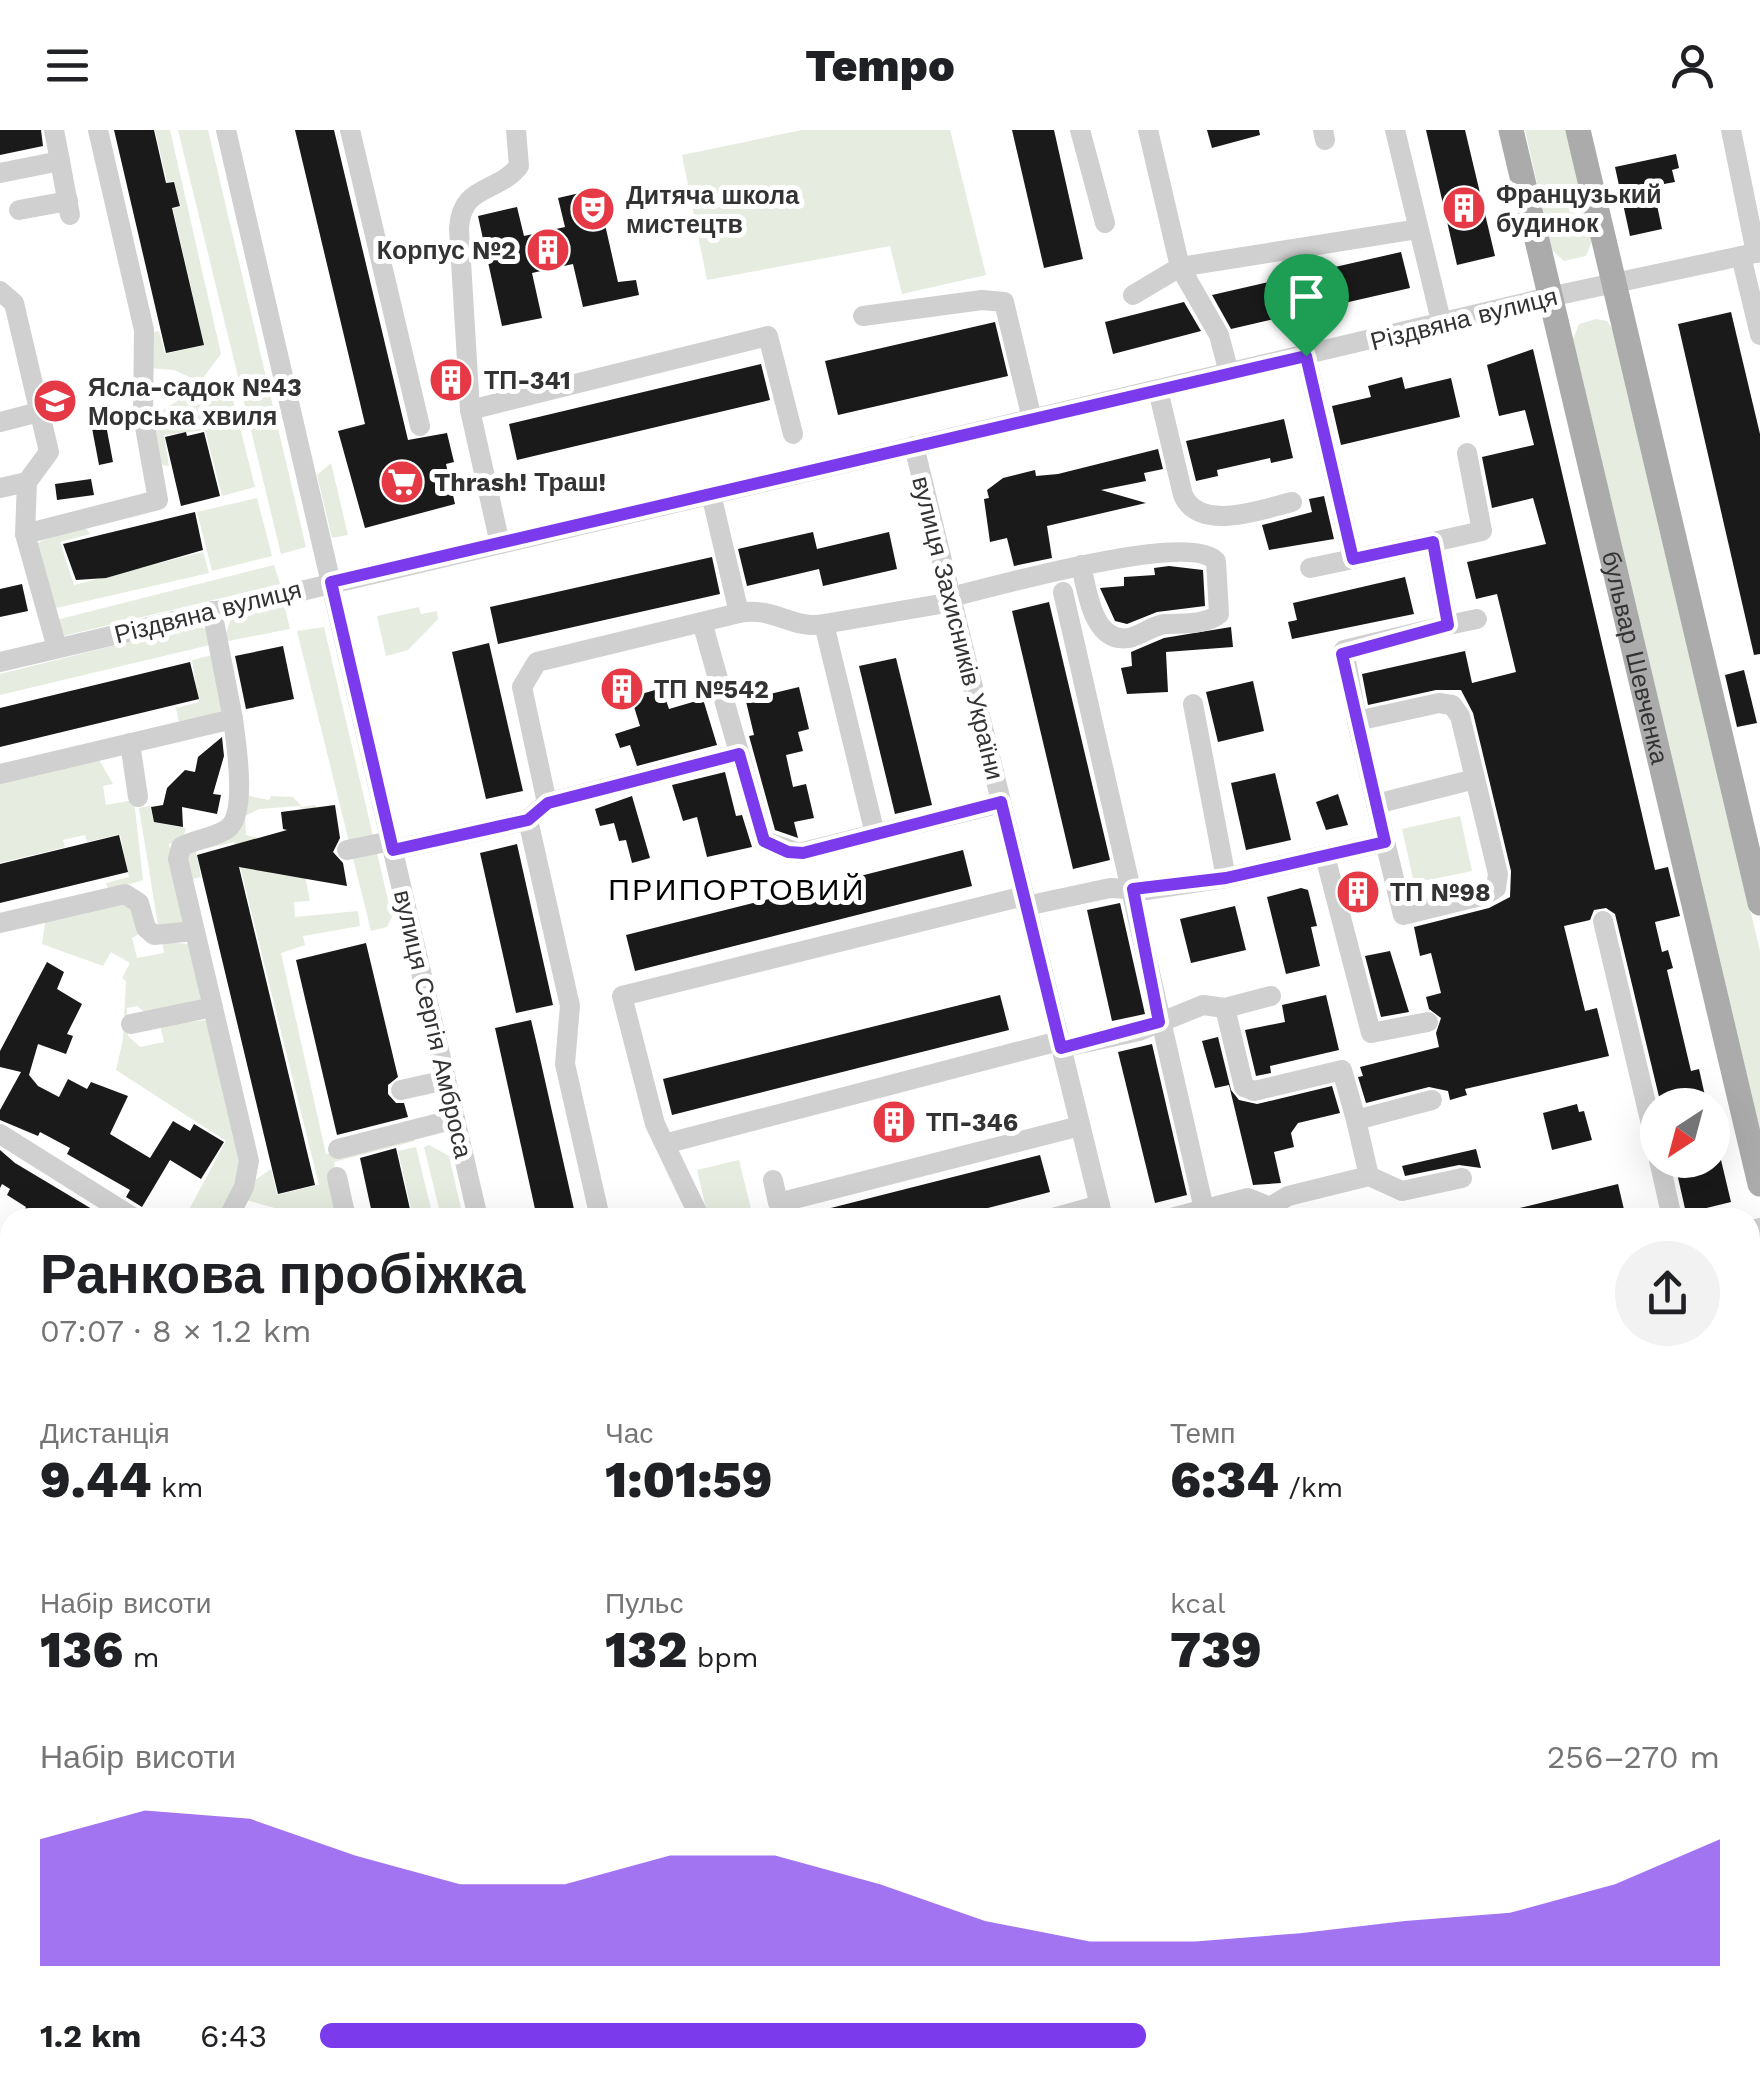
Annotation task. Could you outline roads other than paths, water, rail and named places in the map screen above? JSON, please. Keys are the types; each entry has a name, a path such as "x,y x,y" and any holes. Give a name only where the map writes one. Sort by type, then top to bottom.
{"main road":[{"name":"бульвар Шевченка","path":"1511,130 1760,1184"},
{"path":"1578,130 1760,903"}],"street":[{"path":"19,210 69,208 54,130"},
{"path":"24,534 158,500 143,416 144,330 98,130"},
{"name":"вулиця Сергія Амброса","path":"226,130 476,1208"},
{"path":"350,130 420,426"},
{"path":"500,544 470,410 459,220 472,194 510,176 519,166 516,130"},
{"path":"1080,130 1104,223"},
{"path":"1148,130 1180,267 1219,335 1229,373"},
{"path":"1395,130 1442,325"},
{"path":"1731,130 1752,254 1760,334"},
{"path":"0,173 60,161"},
{"path":"1133,295 1180,267 1418,230"},
{"name":"Різдвяна вулиця","path":"0,662 1549,297 1752,254"},
{"path":"0,291 14,303 49,452 26,482 24,534 57,648"},
{"path":"862,316 982,300 1004,302 1032,418"},
{"path":"470,410 768,336 793,434"},
{"path":"1306,356 1353,559"},
{"path":"1158,390 1183,496 1193,510 1210,515 1234,514 1292,502"},
{"path":"0,422 40,412"},
{"name":"вулиця Захисників України","path":"914,446 1100,1208"},
{"path":"1310,568 1482,532 1466,454"},
{"path":"0,488 26,482"},
{"path":"711,494 739,613"},
{"path":"1433,542 1448,625"},
{"path":"548,803 522,687 536,663 739,613 762,609 804,625 824,624 951,600 1082,565 1122,557 1207,553 1217,565 1219,614 1211,620 1154,625 1133,637 1120,638 1096,619 1082,565"},
{"path":"1063,592 1204,1208"},
{"path":"212,611 234,719 239,783 236,818 224,832 181,846 178,854 250,1167 232,1208"},
{"path":"1357,721 1439,703 1452,705 1460,716 1498,874 1491,892 1402,915 1357,721 1344,650 1477,619"},
{"path":"702,622 765,843 796,853 1001,802"},
{"path":"824,624 876,834"},
{"path":"1193,704 1226,878"},
{"path":"0,774 234,719"},
{"path":"130,744 138,797"},
{"path":"347,850 392,846 528,820 548,803 739,754"},
{"path":"1376,804 1475,779"},
{"path":"528,820 570,1006 565,1064 598,1208"},
{"path":"697,1208 680,1184 668,1143 655,1124 622,996 1025,901 1110,888 1226,878 1385,842"},
{"path":"1325,856 1371,1033 1428,1022"},
{"path":"0,923 125,894 139,903 146,928 154,935 194,931"},
{"path":"1603,921 1642,1088"},
{"path":"668,1143 1159,1022 1203,1006 1225,1008 1271,996"},
{"path":"131,1024 213,1008"},
{"path":"1225,1008 1244,1088 1254,1090 1342,1070 1370,1176"},
{"path":"401,1090 446,1080"},
{"path":"1356,1120 1432,1100"},
{"path":"338,1149 455,1119"},
{"path":"773,1180 778,1204 1080,1126"},
{"path":"0,1134 118,1208"},
{"path":"1272,1208 1288,1196 1370,1176 1402,1191 1462,1178"},
{"path":"336,1177 344,1208"},
{"path":"1663,1178 1670,1208"},
{"path":"1208,1208 1253,1197 1263,1208"}],"place":[{"name":"Французький будинок","path":"1464,208"},
{"name":"Дитяча школа мистецтв","path":"593,209"},
{"name":"Корпус №2","path":"548,250"},
{"name":"ТП-341","path":"451,380"},
{"name":"Ясла-садок №43 Морська хвиля","path":"55,401"},
{"name":"Thrash! Траш!","path":"402,482"},
{"name":"ТП №542","path":"622,689"},
{"name":"ТП №98","path":"1358,892"},
{"name":"ТП-346","path":"894,1122"}],"district":[{"name":"ПРИПОРТОВИЙ","path":"737,889"}]}
